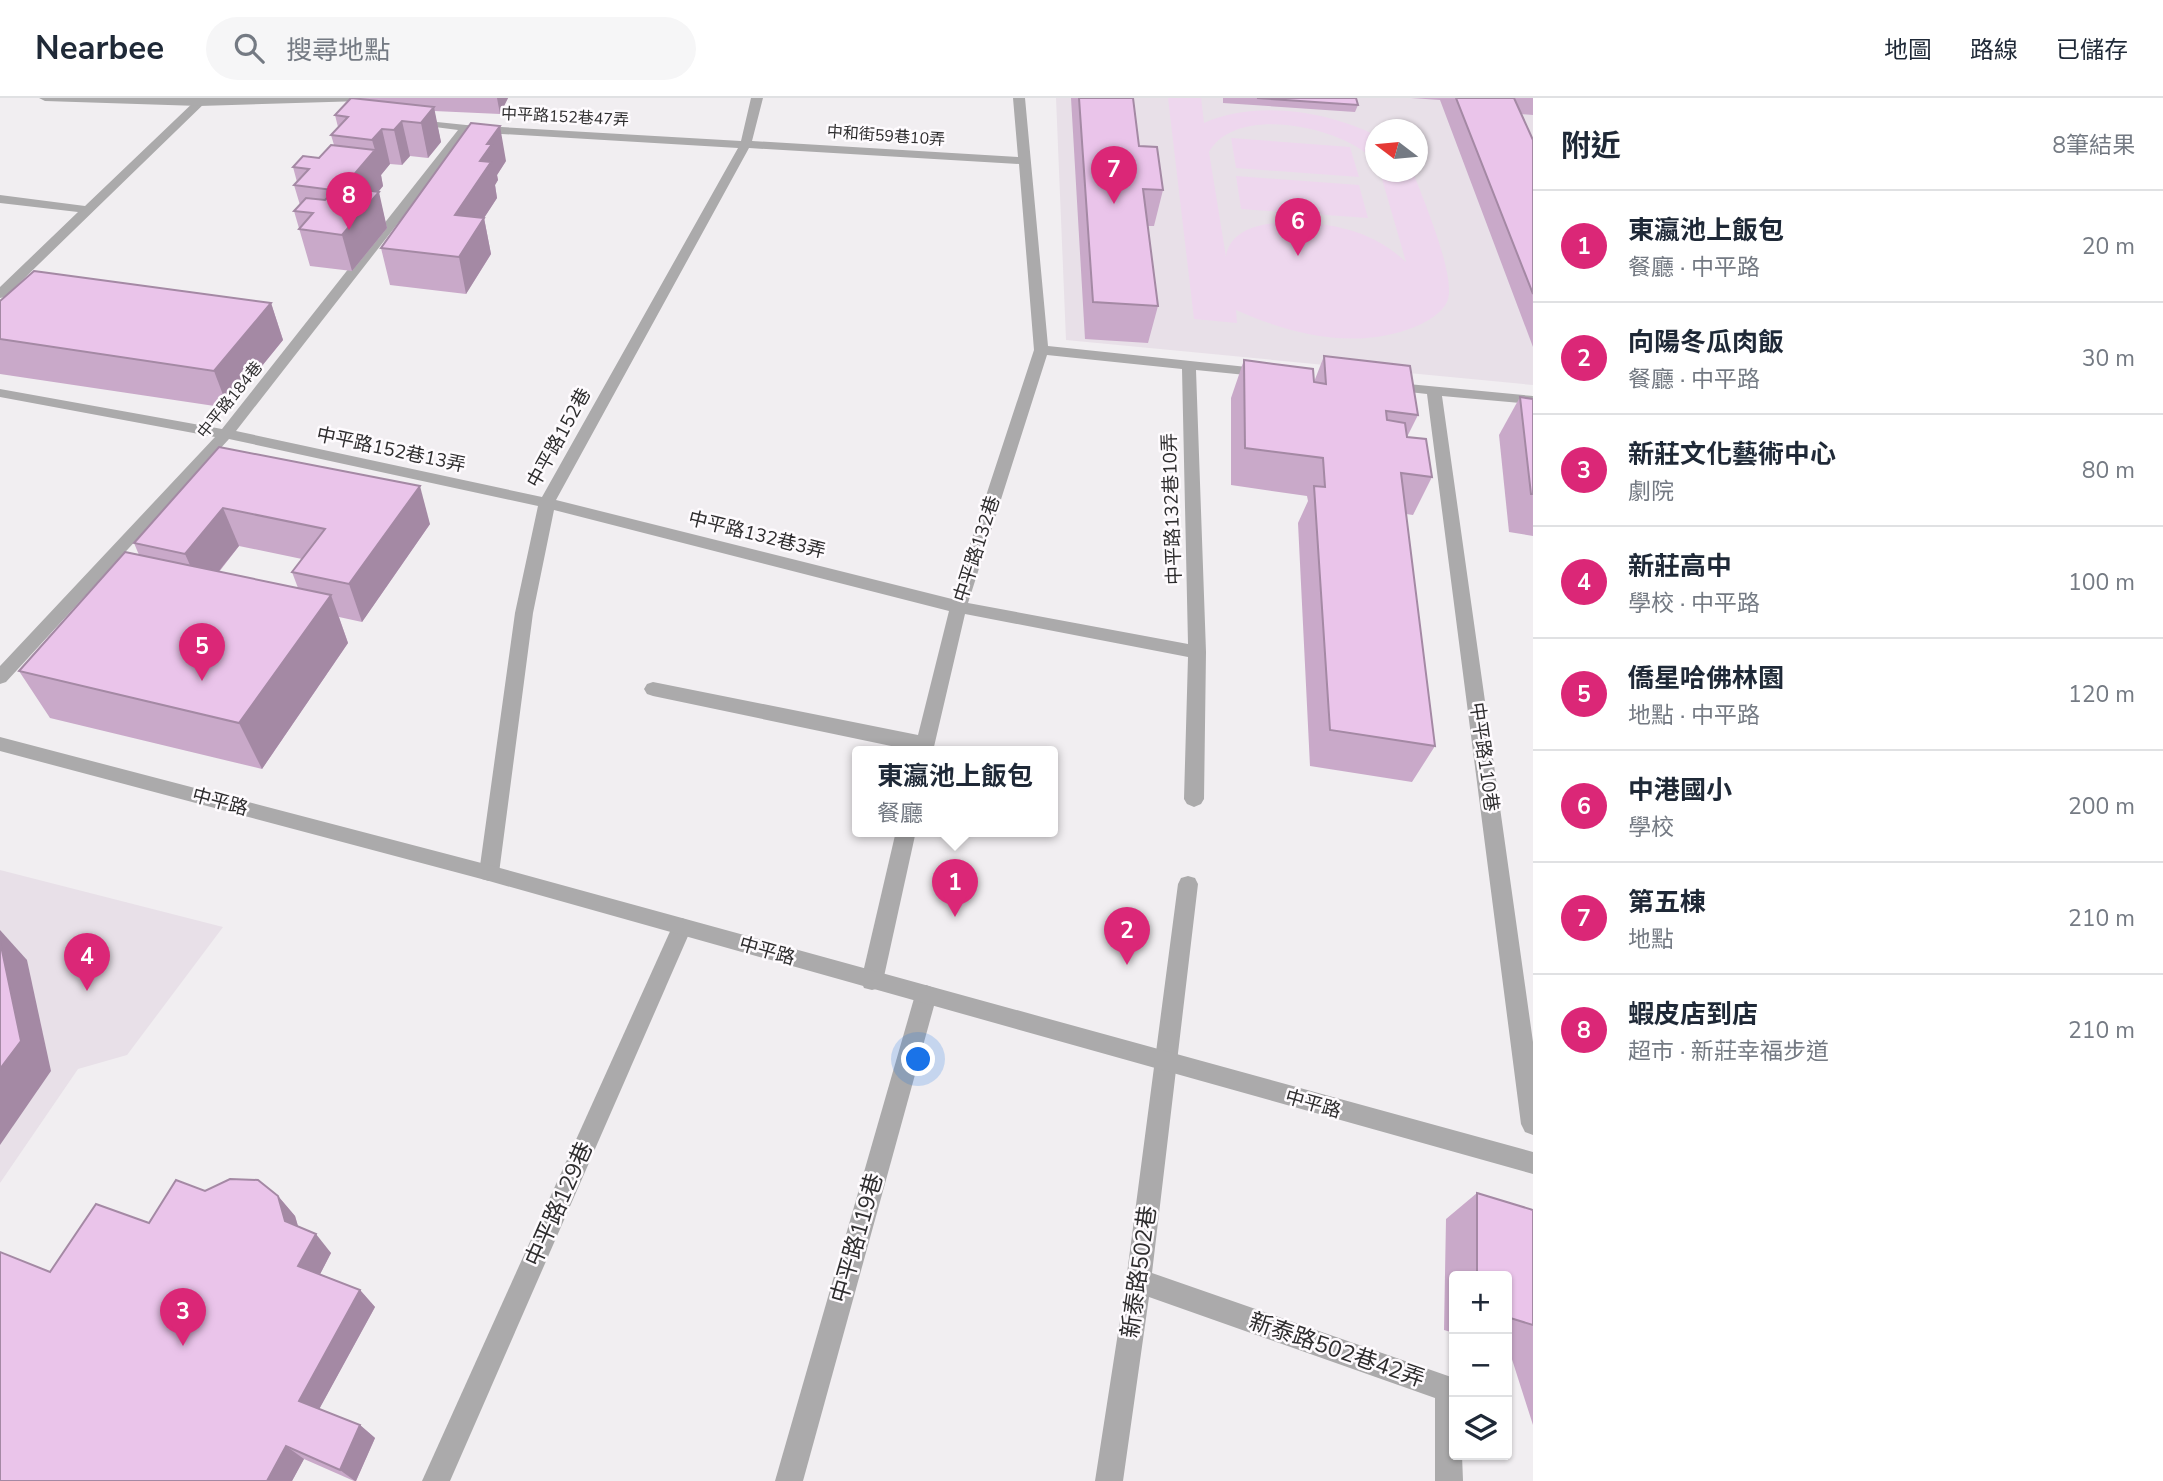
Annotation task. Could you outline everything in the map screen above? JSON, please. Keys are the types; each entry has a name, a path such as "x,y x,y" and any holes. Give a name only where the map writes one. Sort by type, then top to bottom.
{"street":[{"path":"45,98 362,98"},
{"name":"中平路152巷","path":"489,873 524,613 547,503 746,143 757,98"},
{"path":"1019,98 1041,350"},
{"path":"0,294 201,100"},
{"name":"中平路152巷47弄","path":"397,119 466,128 746,143"},
{"name":"中平路184巷","path":"0,677 226,434 466,128"},
{"name":"中和街59巷10弄","path":"746,143 1025,160"},
{"path":"0,199 88,210"},
{"name":"中平路132巷","path":"925,746 958,607 1041,350"},
{"name":"中平路132巷10弄","path":"1189,365 1197,652 1194,799"},
{"name":"中平路110巷","path":"1434,390 1533,1124"},
{"name":"中平路152巷13弄","path":"0,393 226,434 547,503"},
{"name":"中平路132巷3弄","path":"547,503 958,607"},
{"path":"958,607 1197,652"},
{"path":"653,689 920,746"},
{"name":"中平路","path":"0,744 489,873 1533,1163"},
{"path":"872,981 905,837"},
{"name":"新泰路502巷","path":"1109,1481 1168,1063 1188,884"},
{"name":"中平路129巷","path":"436,1481 682,927"},
{"name":"中平路119巷","path":"789,1481 926,995"},
{"name":"新泰路502巷42弄","path":"1139,1281 1448,1389 1449,1481"}],"lane":[{"path":"1041,350 1284,375"},
{"path":"1366,383 1533,400"}],"shaded area":[{"path":"1056,98 1533,98 1533,385 1066,340"},
{"path":"1168,98 1201,98 1204,123 1246,112 1291,111 1335,120 1365,131 1365,153 1340,138 1291,125 1265,124 1242,128 1223,137 1209,152 1226,257 1232,241 1246,231 1264,224 1286,222 1331,226 1372,238 1406,262 1383,182 1417,182 1443,255 1449,287 1448,299 1443,308 1431,319 1395,334 1349,339 1302,333 1236,310 1237,323 1194,319"},
{"path":"1231,138 1350,147 1359,177 1236,168"},
{"path":"1236,176 1359,185 1368,218 1241,209"},
{"path":"0,870 223,927 127,1055 78,1069 0,1183"}],"building":[{"path":"351,98 434,107 421,123 402,121 394,130 382,129 372,140 331,135 348,117 335,115"},
{"path":"1079,98 1133,98 1139,146 1157,147 1163,190 1143,189 1158,306 1093,302"},
{"path":"1257,98 1356,98 1358,105"},
{"path":"1456,98 1514,98 1533,140 1533,294"},
{"path":"471,123 500,126 487,144 492,144 480,161 491,162 455,215 484,218 459,257 381,248"},
{"path":"331,145 375,150 340,191 294,185 309,169 293,167 303,156 319,158"},
{"path":"351,188 379,192 342,235 299,229 313,213 294,211 306,198 325,200"},
{"path":"34,271 271,303 214,371 0,339 0,301"},
{"path":"1324,356 1410,366 1418,415 1386,411 1387,420 1405,423 1407,437 1426,439 1432,477 1401,473 1435,746 1330,730 1314,486 1325,487 1323,458 1245,448 1244,360 1313,369 1314,382 1326,384"},
{"path":"1520,397 1533,399 1533,494 1531,494"},
{"path":"219,447 420,486 349,584 292,572 325,529 223,508 185,554 134,543"},
{"path":"125,552 331,595 239,723 19,671"},
{"path":"0,941 21,1041 0,1069"},
{"path":"230,1179 258,1180 278,1196 285,1221 316,1234 298,1266 360,1290 299,1401 360,1425 340,1470 286,1446 267,1481 0,1481 0,1252 50,1272 96,1204 149,1223 176,1180 205,1191"},
{"path":"1477,1193 1533,1210 1533,1325 1512,1319 1512,1271 1477,1271"}],"place":[{"name":"第五棟","path":"1114,204"},
{"name":"蝦皮店到店","path":"349,230"},
{"name":"中港國小","path":"1298,256"},
{"name":"僑星哈佛林園","path":"202,681"},
{"name":"東瀛池上飯包","path":"955,917"},
{"name":"向陽冬瓜肉飯","path":"1127,965"},
{"name":"新莊高中","path":"87,991"},
{"name":"新莊文化藝術中心","path":"183,1346"}]}
